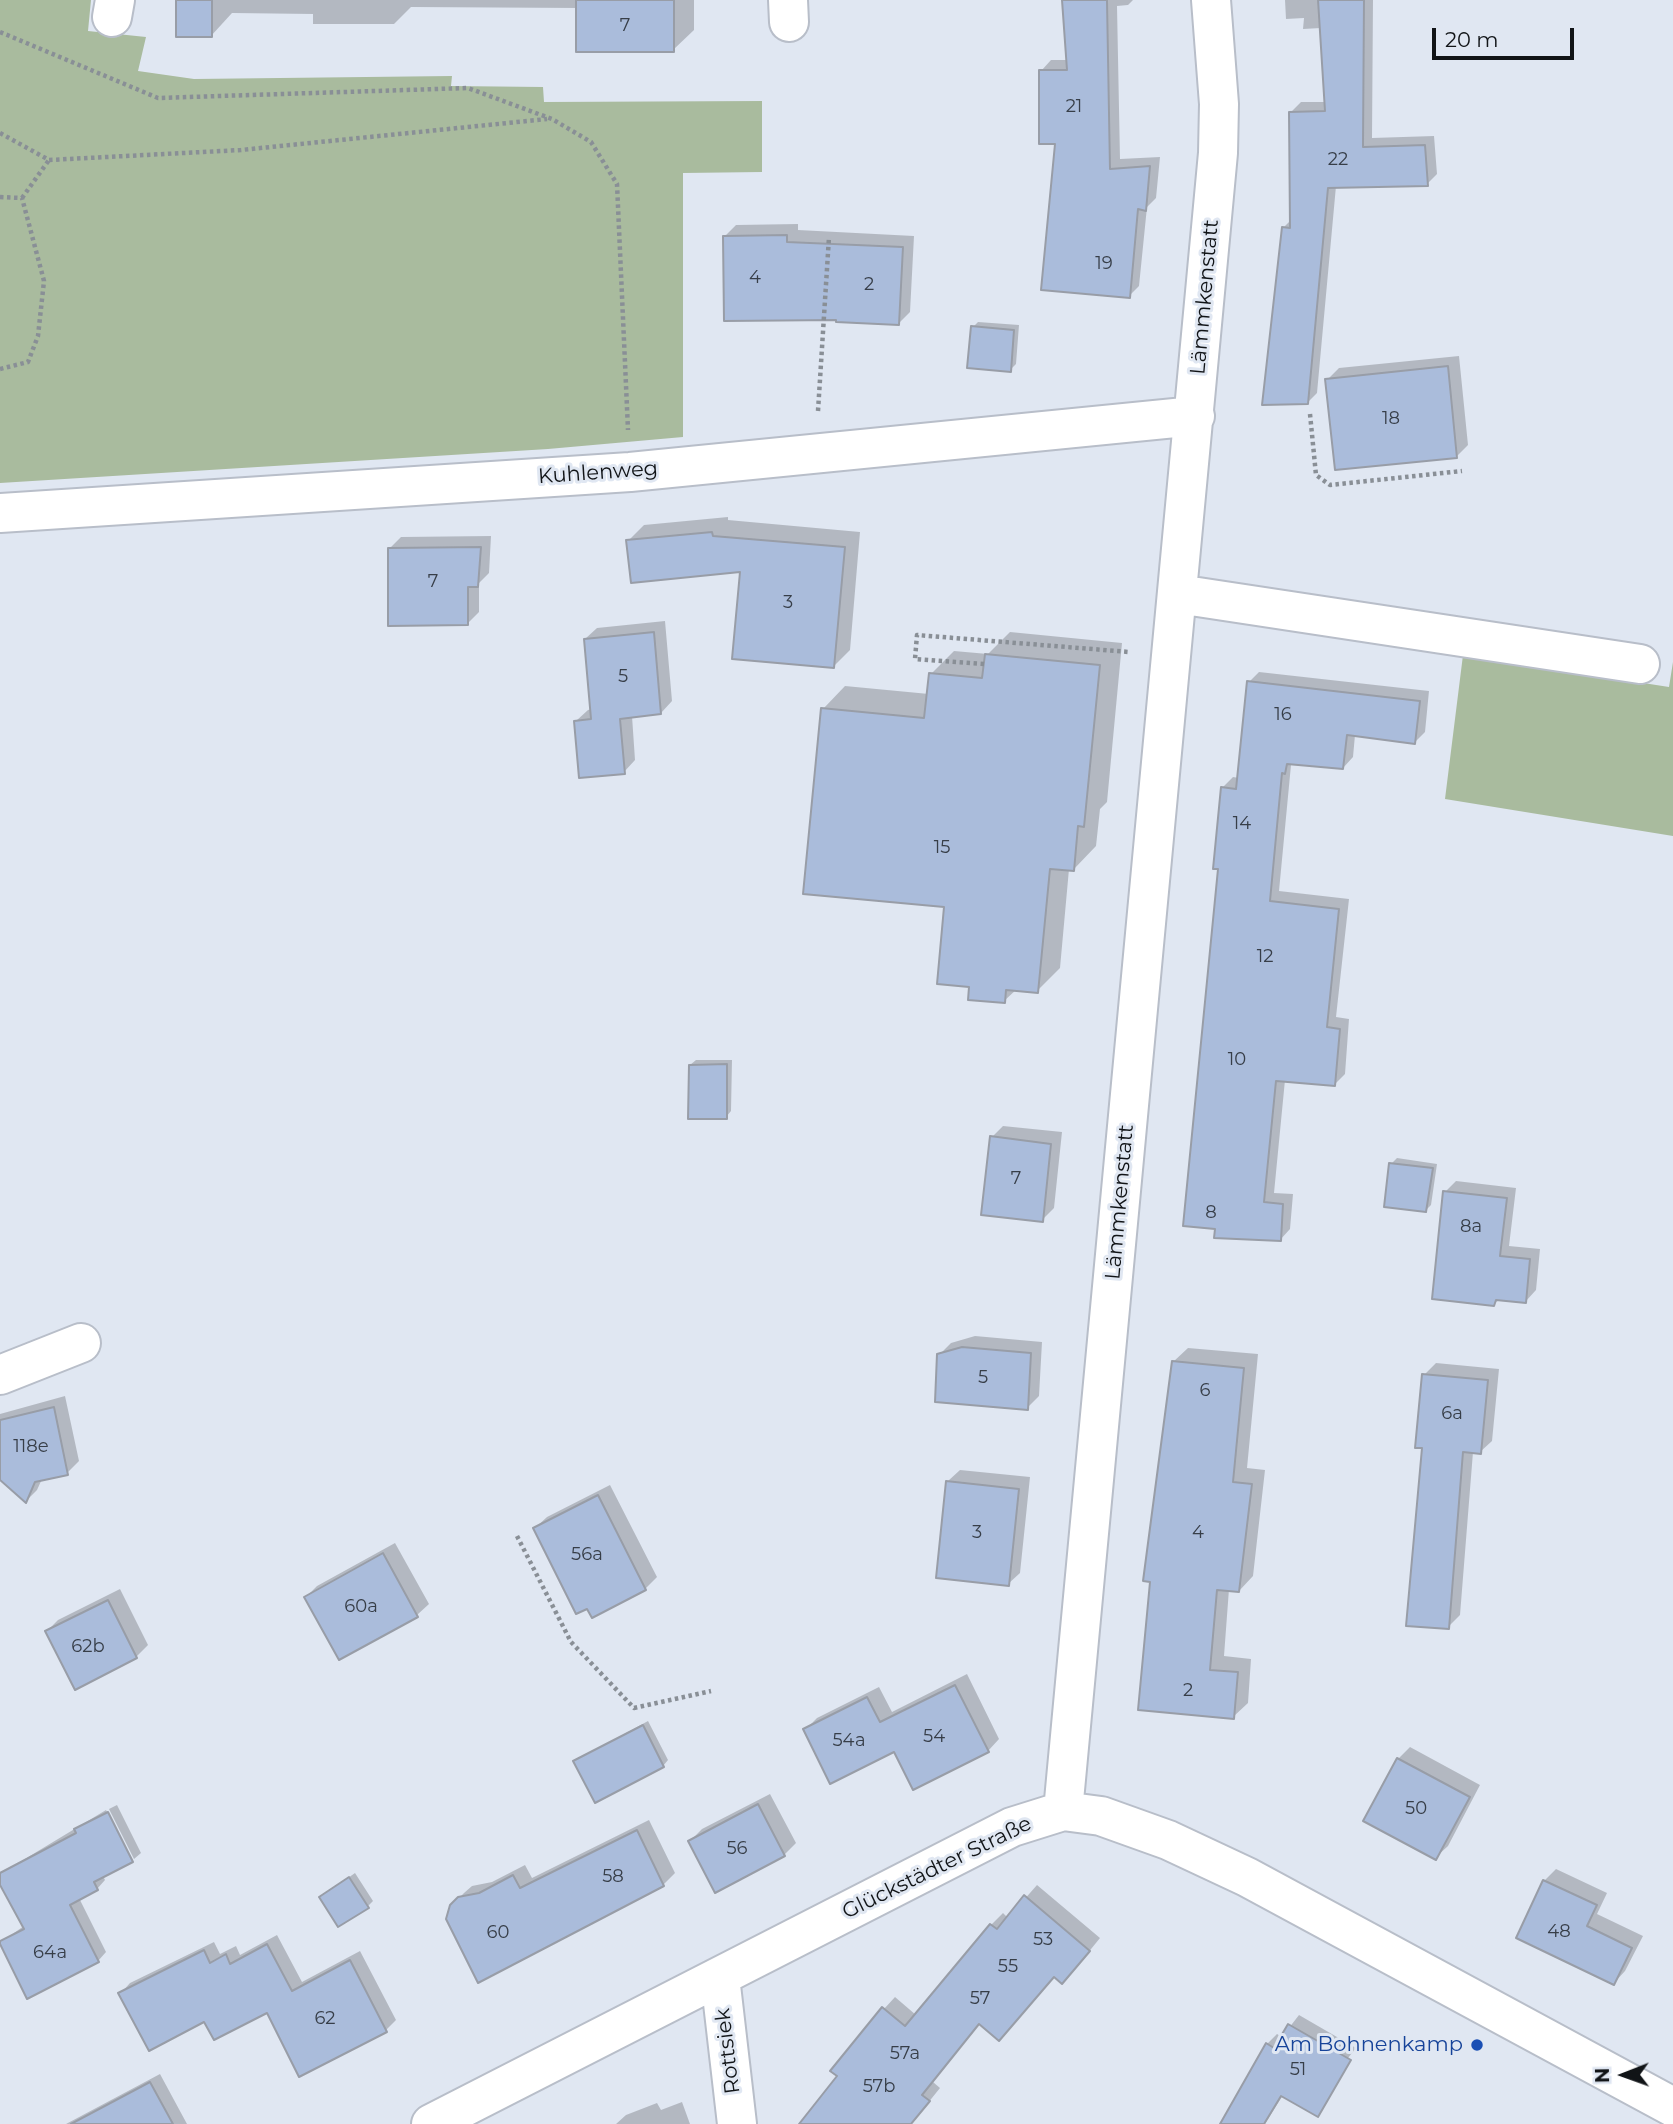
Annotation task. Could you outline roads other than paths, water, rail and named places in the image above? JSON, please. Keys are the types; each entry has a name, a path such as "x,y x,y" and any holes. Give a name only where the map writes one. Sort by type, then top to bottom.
{"street":[{"name":"Lämmkenstatt","path":"1063,1811 1218,153 1219,104 1211,0"},
{"name":"Kuhlenweg","path":"0,513 629,472 1195,416"},
{"path":"1178,594 1640,664"},
{"path":"0,1375 81,1343"},
{"name":"Glückstädter Straße","path":"431,2124 1012,1827 1063,1811 1101,1816 1133,1826 1247,1877 1673,2107"},
{"name":"Rottsiek","path":"720,1977 737,2124"}],"place":[{"name":"Am Bohnenkamp","path":"1477,2045"}]}
